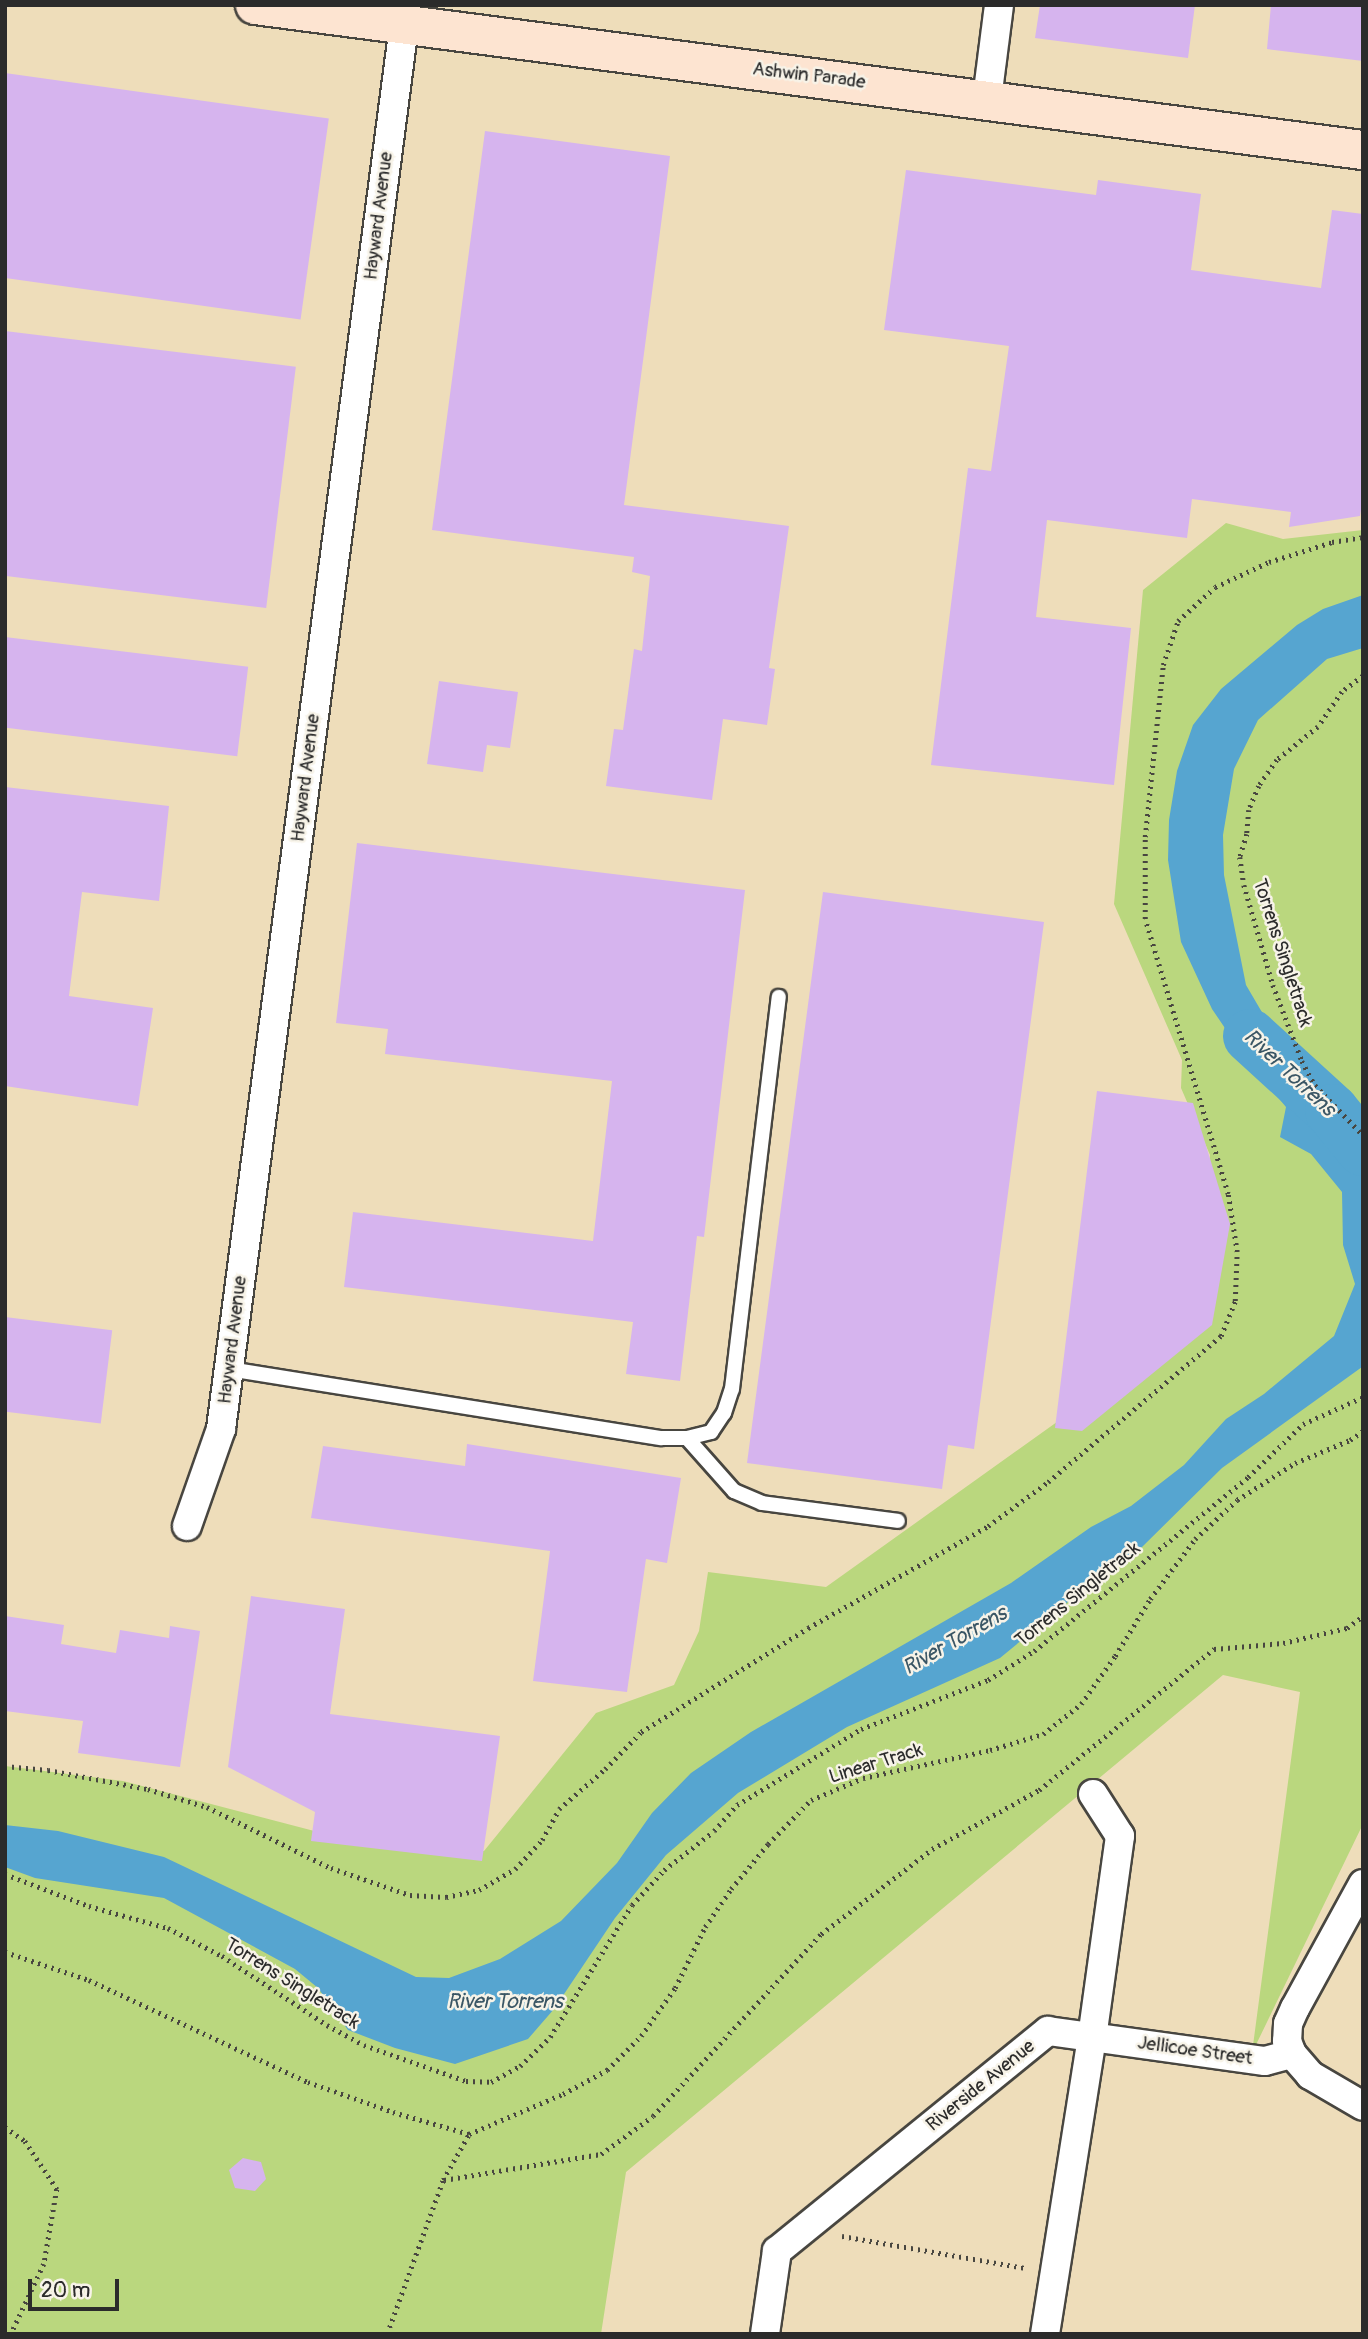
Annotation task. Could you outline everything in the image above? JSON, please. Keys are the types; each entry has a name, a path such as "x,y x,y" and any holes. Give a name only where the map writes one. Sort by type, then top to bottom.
{"street":[{"path":"987,99 999,5"},
{"name":"Ashwin Parade","path":"279,7 1363,150"},
{"name":"Hayward Avenue","path":"187,1526 221,1429 404,25"},
{"path":"1045,2334 1092,2038 1120,1836 1093,1794"},
{"path":"1363,1884 1288,2024 1287,2040 1292,2054 1310,2075 1363,2106"},
{"name":"Riverside Avenue","path":"765,2334 776,2251 1048,2031 1092,2038"},
{"name":"Jellicoe Street","path":"1092,2038 1265,2060 1292,2054"}],"lane":[{"path":"229,1369 662,1438 687,1438 710,1432 724,1413 732,1389 779,997"},
{"path":"687,1438 734,1491 762,1503 898,1521"}],"path":[{"path":"5,1766 48,1770 148,1789 207,1807 331,1868 410,1895 446,1897 479,1890 515,1869 542,1840 559,1809 605,1769 641,1732 808,1628 988,1527 1048,1482 1221,1336 1235,1301 1237,1252 1228,1194 1145,919 1145,837 1163,665 1178,621 1215,587 1269,562 1332,542 1363,537"},
{"name":"Torrens Singletrack","path":"1363,676 1342,692 1318,727 1277,761 1259,786 1249,810 1247,834 1240,858 1244,885 1273,985 1302,1061 1315,1085 1363,1135"},
{"name":"Torrens Singletrack","path":"5,1874 89,1906 168,1928 222,1956 327,2025 364,2045 466,2081 491,2082 520,2066 550,2037 632,1905 664,1870 714,1831 737,1805 861,1729 988,1680 1034,1651 1248,1476 1303,1424 1363,1396"},
{"name":"Linear Track","path":"468,2134 564,2094 607,2070 641,2036 675,1988 705,1927 731,1889 768,1844 810,1800 863,1778 990,1750 1043,1734 1081,1704 1150,1599 1195,1539 1237,1500 1295,1463 1350,1440 1363,1431"},
{"path":"443,2180 601,2154 653,2116 821,1934 932,1849 1039,1790 1214,1649 1283,1643 1348,1628 1363,1616"},
{"path":"5,1952 89,1980 308,2082 393,2112 468,2134 443,2180 387,2334"},
{"path":"5,2127 25,2141 57,2189 44,2264 11,2334"},
{"path":"803,2230 1055,2273"}],"green space":[{"path":"1226,523 1283,539 1363,530 1363,1824 1252,2053 1300,1692 1223,1675 626,2172 601,2334 5,2334 5,1766 123,1781 341,1838 484,1851 596,1713 674,1685 699,1631 708,1572 826,1587 1194,1324 1210,1155 1181,1088 1182,1060 1114,904 1143,590"}],"water":[{"name":"River Torrens","path":"1363,595 1363,648 1327,659 1258,720 1234,769 1223,835 1224,875 1246,985 1317,1106 1363,1162 1362,1367 1222,1468 1141,1548 1069,1601 1000,1658 847,1727 738,1793 666,1855 615,1918 554,2009 528,2039 455,2064 395,2048 348,2030 318,1988 295,1969 164,1898 35,1878 5,1867 5,1825 58,1831 164,1857 416,1977 449,1978 500,1959 561,1921 617,1863 652,1813 691,1773 751,1732 1011,1583 1091,1527 1131,1506 1184,1465 1226,1419 1264,1394 1334,1336 1355,1284 1343,1245 1342,1192 1311,1154 1280,1137 1286,1107 1248,1062 1212,1009 1181,942 1168,860 1169,820 1177,771 1193,725 1221,689 1297,625 1323,609"}],"building":[{"path":"1040,5 1195,5 1188,58 1035,38"},
{"path":"1271,5 1363,5 1363,61 1267,49"},
{"path":"5,73 329,119 301,320 5,278"},
{"path":"485,131 670,156 624,505 789,526 769,668 775,669 767,725 723,719 712,800 606,786 614,729 623,730 634,649 642,651 650,576 632,572 634,557 432,530"},
{"path":"906,170 1096,195 1098,180 1201,194 1191,270 1321,288 1332,210 1363,214 1363,496 1360,516 1289,527 1291,512 1192,499 1187,538 1047,520 1036,617 1131,628 1114,785 931,765 968,468 991,471 1009,346 884,330"},
{"path":"5,331 296,367 266,608 5,576"},
{"path":"5,637 248,667 237,756 5,728"},
{"path":"439,681 518,692 510,748 487,745 483,772 427,764"},
{"path":"5,787 169,806 159,901 82,892 69,996 153,1008 138,1106 5,1086"},
{"path":"357,843 745,890 704,1237 697,1236 680,1381 626,1374 633,1322 344,1287 353,1212 593,1241 612,1081 385,1054 388,1029 336,1023"},
{"path":"823,892 1044,922 974,1449 948,1445 942,1489 747,1463"},
{"path":"1097,1091 1193,1103 1230,1224 1212,1325 1082,1431 1055,1428"},
{"path":"5,1317 112,1330 101,1423 5,1412"},
{"path":"467,1444 681,1478 667,1563 646,1559 627,1692 533,1681 550,1551 311,1518 323,1446 465,1466"},
{"path":"251,1596 345,1609 330,1714 500,1736 482,1861 311,1841 315,1812 228,1767"},
{"path":"5,1616 64,1625 61,1644 116,1653 120,1630 169,1638 170,1626 200,1631 180,1767 78,1753 83,1721 5,1711"},
{"path":"243,2158 261,2162 266,2179 255,2191 235,2188 229,2170"}],"waterway":[{"name":"River Torrens","path":"1250,1036 1332,1111 1363,1149"}]}
